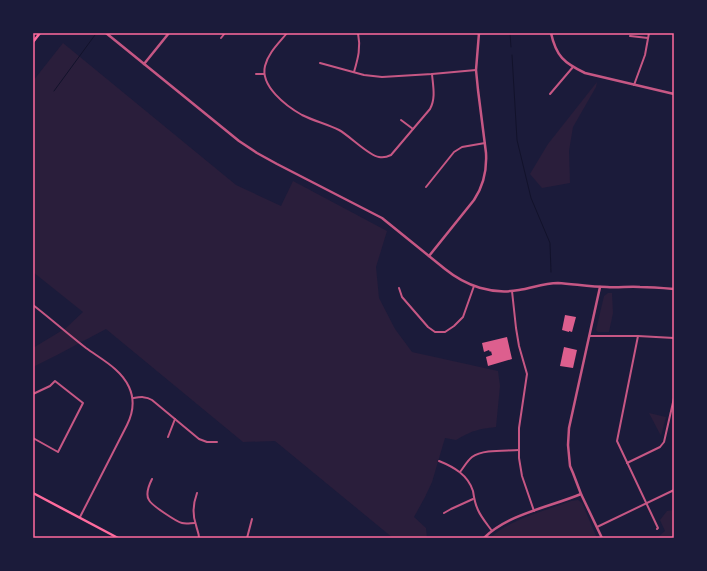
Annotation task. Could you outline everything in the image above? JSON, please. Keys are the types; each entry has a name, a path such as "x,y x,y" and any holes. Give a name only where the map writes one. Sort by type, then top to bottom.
{"main road":[{"path":"33,42 40,33"},
{"path":"33,493 118,538"}],"street":[{"path":"106,33 225,131 248,148 382,218 452,275 465,283 494,291 512,291 559,283 600,287 639,286 674,289"},
{"path":"144,64 169,33"},
{"path":"221,38 225,33"},
{"path":"287,33 269,56 265,66 264,74 271,90 293,109 348,135 378,157 384,158 391,155 430,109 433,104 434,97 432,74"},
{"path":"354,72 360,50 358,33"},
{"path":"429,256 474,200 483,184 486,168 486,153 476,70 478,33"},
{"path":"551,33 554,47 564,61 585,73 674,94"},
{"path":"634,85 645,55 649,33"},
{"path":"630,36 648,38"},
{"path":"320,63 364,75 382,77 476,70"},
{"path":"550,94 573,67"},
{"path":"256,74 264,74"},
{"path":"401,120 413,130"},
{"path":"426,187 454,152 462,147 485,143"},
{"path":"399,288 402,297 428,327 435,332 445,332 463,317 474,286"},
{"path":"600,287 569,428 568,445 570,466 581,494 602,538"},
{"path":"512,291 519,346 527,374 519,428 519,450 522,476 534,511"},
{"path":"33,305 81,344 119,372 129,385 133,398 132,416 80,517"},
{"path":"590,336 674,338"},
{"path":"638,336 617,441 647,503 658,528 657,529"},
{"path":"33,394 50,386 54,382 82,403 58,452 33,438"},
{"path":"133,398 148,398 199,439 207,442 217,442"},
{"path":"627,463 660,447 664,442 674,398"},
{"path":"168,437 175,419"},
{"path":"460,472 472,457 478,454 484,452 519,450"},
{"path":"439,461 460,472 473,491 474,499 480,515 492,531"},
{"path":"152,479 147,495 149,501 155,507 182,523 195,523"},
{"path":"597,527 674,490"},
{"path":"197,493 193,511 199,538"},
{"path":"484,538 501,525 581,494"},
{"path":"444,513 474,499"},
{"path":"247,538 252,519"}],"shaded area":[{"path":"63,43 236,185 281,206 293,181 387,231 376,267 379,298 395,329 412,352 498,371 500,386 496,427 475,431 456,440 445,438 432,482 414,517 426,528 427,538 393,538 275,441 243,442 106,329 33,367 33,348 66,328 83,312 33,272 33,81"},
{"path":"597,82 596,87 573,127 569,151 570,183 542,188 530,174 548,144"},
{"path":"608,293 612,293 613,313 609,332 598,332 596,330 604,296"},
{"path":"649,413 666,417 661,436"},
{"path":"578,500 582,503 597,538 490,538 498,531 518,521 539,512"},
{"path":"674,510 674,536 670,538 657,538 665,531 660,520 667,511"}],"building":[{"path":"565,315 576,317 572,332 562,330"},
{"path":"507,337 512,359 488,366 486,357 492,355 491,351 490,352 489,350 484,352 482,343"},
{"path":"564,347 577,350 573,368 560,366"}],"waterway":[{"path":"510,33 511,47"},
{"path":"54,91 95,35"},
{"path":"512,55 517,140 531,198 550,243 551,272"}]}
